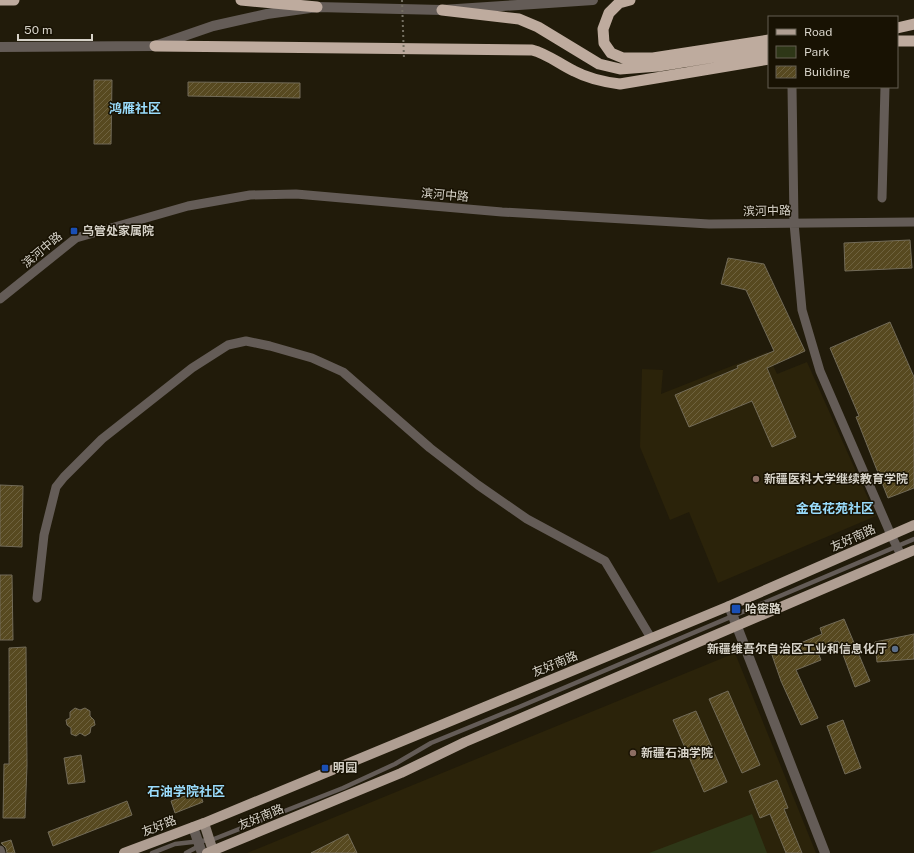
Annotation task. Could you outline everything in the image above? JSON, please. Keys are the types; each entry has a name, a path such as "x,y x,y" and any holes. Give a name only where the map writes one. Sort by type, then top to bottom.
{"highway":[{"path":"0,0 14,0"},
{"path":"240,0 317,7"},
{"path":"630,0 619,3 608,13 603,29 604,43 611,53 623,58 655,62 768,48"},
{"path":"442,10 519,19 538,28 599,64 620,69 768,40"},
{"path":"898,20 914,16"},
{"path":"898,28 914,24"},
{"path":"898,41 914,41"},
{"path":"155,46 532,50 552,57 574,71 589,78 620,84 768,59"}],"main road":[{"name":"友好南路","path":"204,823 729,606 914,525"},
{"name":"友好南路","path":"206,850 401,773 465,742 737,626 899,551 914,550"},
{"path":"204,823 210,840 206,850"},
{"name":"友好路","path":"124,853 204,823"}],"street":[{"path":"0,47 155,46 213,26 267,14 317,7 442,10 593,0"},
{"path":"792,88 794,223 802,310 820,371 899,551"},
{"path":"882,198 885,88"},
{"name":"滨河中路","path":"0,299 76,238 188,206 250,195 296,194 502,212 709,224 914,222"},
{"path":"37,598 44,535 56,487 64,477 102,439 192,368 228,345 246,341 312,358 343,372 430,448 478,485 528,519 605,561 651,638"},
{"path":"729,606 825,853"},
{"path":"193,827 206,850"}],"lane":[{"path":"210,840 343,788 395,764 431,743 733,616 899,551 914,539"},
{"path":"152,853 175,844 206,850"},
{"path":"186,853 206,850"}],"path":[{"path":"402,0 404,59"}],"shaded area":[{"name":"新疆医科大学继续教育学院","path":"767,352 777,374 807,362 876,516 718,583 689,512 670,520 640,447 642,369 663,370 661,394"},
{"name":"新疆石油学院","path":"735,653 816,853 247,853"}],"green space":[{"path":"752,814 767,853 649,853"}],"building":[{"path":"94,80 112,80 111,144 94,144"},
{"path":"188,82 300,83 300,98 188,96"},
{"path":"910,240 912,268 845,271 844,243"},
{"path":"728,258 764,264 805,351 767,368 796,437 772,447 752,401 689,427 675,395 738,368 737,366 774,351 746,290 721,284"},
{"path":"890,322 914,377 914,488 888,498 856,417 859,416 830,348"},
{"path":"0,485 23,486 22,547 0,546"},
{"path":"0,575 12,575 13,640 0,640"},
{"path":"844,619 870,681 855,687 838,641 817,650 821,660 796,670 818,718 801,725 781,681 772,655 822,634 820,628"},
{"name":"新疆维吾尔自治区工业和信息化厅","path":"914,634 914,659 877,662 875,642"},
{"path":"26,647 27,765 25,818 3,818 4,764 9,764 9,648"},
{"path":"728,691 760,765 742,773 709,699"},
{"path":"75,708 80,710 85,708 90,711 90,716 94,720 95,725 91,727 90,733 85,736 80,733 76,736 71,734 71,728 67,725 66,720 70,718 70,712"},
{"path":"696,711 727,782 704,792 673,720"},
{"path":"843,720 861,768 845,774 827,726"},
{"path":"81,755 85,782 68,784 64,758"},
{"path":"777,780 788,808 784,809 802,853 786,853 770,814 760,818 749,791"},
{"path":"199,791 203,802 175,813 171,801"},
{"path":"127,801 132,815 53,846 48,832"},
{"path":"348,834 357,853 311,853"},
{"path":"11,840 15,853 7,853 6,848 1,843"}],"place":[{"name":"乌管处家属院","path":"74,231"},
{"name":"新疆医科大学继续教育学院","path":"756,479"},
{"name":"哈密路","path":"736,609"},
{"name":"新疆维吾尔自治区工业和信息化厅","path":"895,649"},
{"name":"新疆石油学院","path":"633,753"},
{"name":"明园","path":"325,768"}],"district":[{"name":"鸿雁社区","path":"135,108"},
{"name":"金色花苑社区","path":"835,508"},
{"name":"石油学院社区","path":"186,791"}]}
